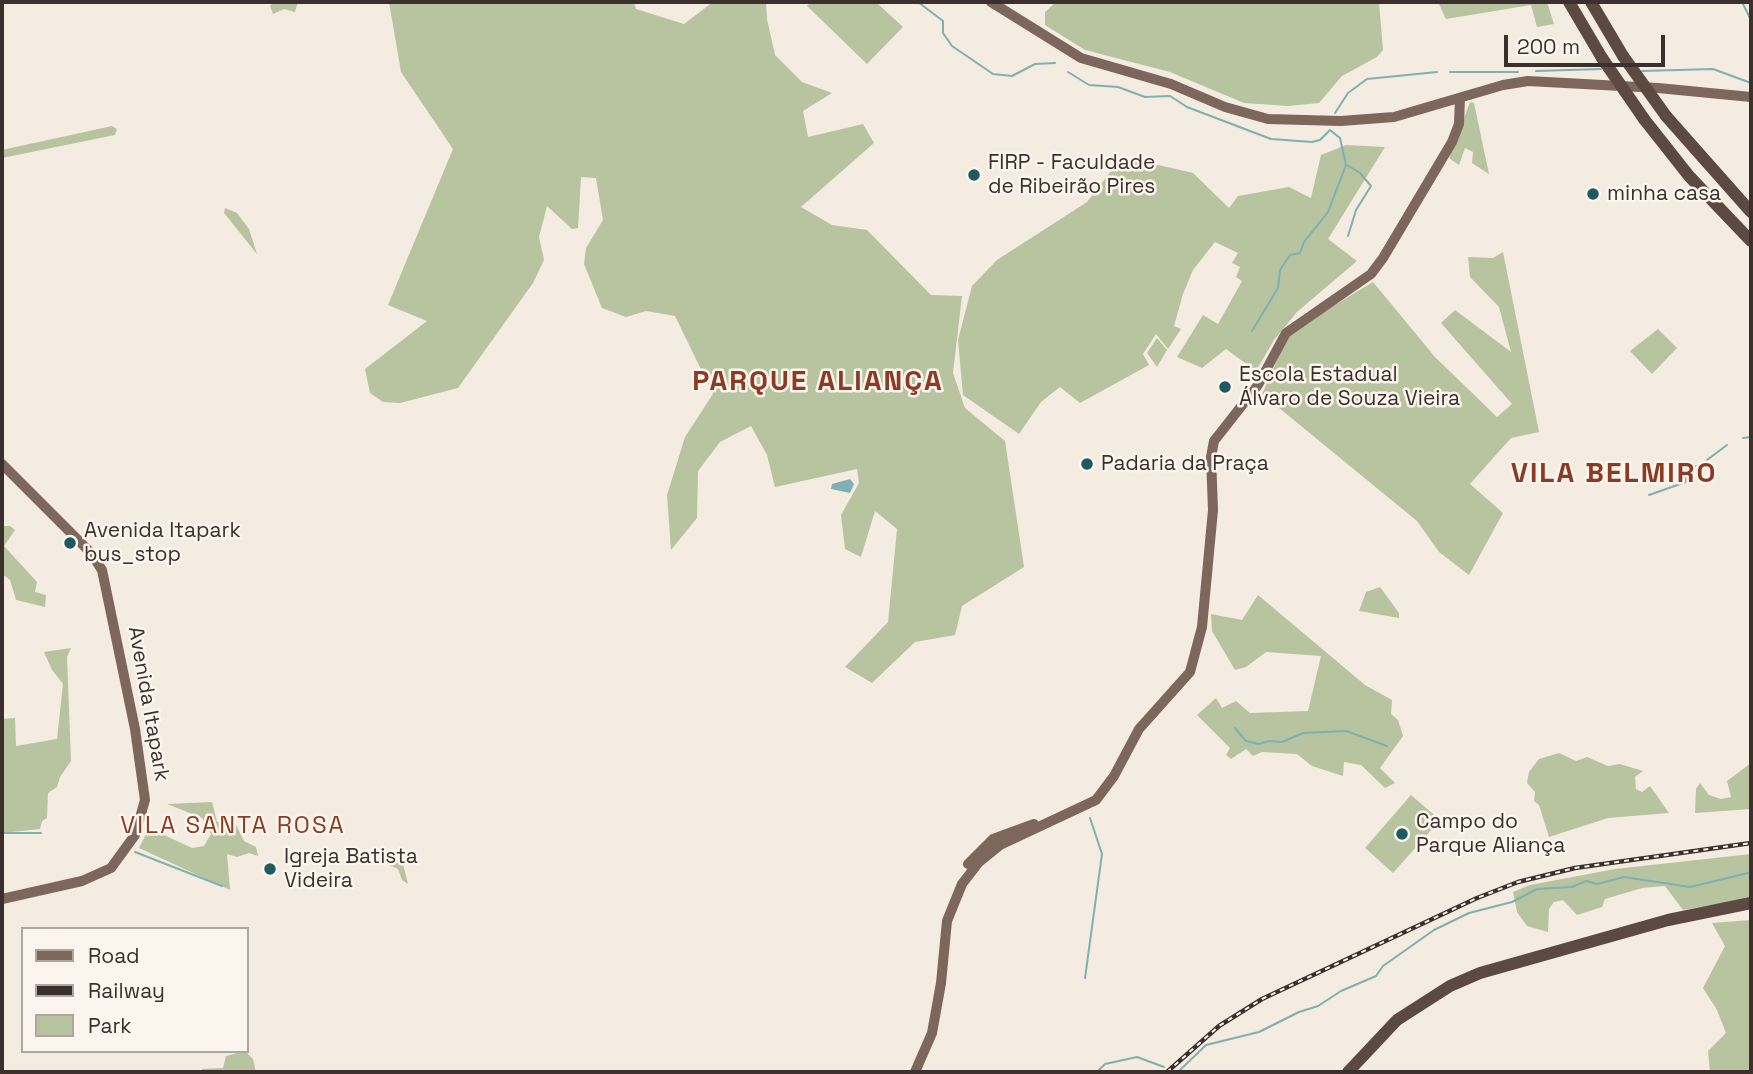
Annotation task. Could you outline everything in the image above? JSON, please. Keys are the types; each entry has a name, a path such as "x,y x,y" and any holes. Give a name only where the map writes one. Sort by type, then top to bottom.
{"highway":[{"path":"1569,2 1602,58 1644,119 1689,176 1751,241"},
{"path":"1591,2 1623,57 1666,116 1751,212"},
{"path":"1348,1072 1381,1034 1419,1003 1450,986 1669,923 1751,903"},
{"path":"1669,923 1751,909"},
{"path":"1357,1072 1389,1035 1412,1016 1452,992 1492,973"}],"main road":[{"path":"991,2 1081,58 1171,84 1225,107 1268,119 1330,121 1394,117 1503,85 1528,81 1591,83 1751,97"},
{"path":"915,1072 932,1033 941,983 947,922 962,884 979,862 1000,845 1096,800 1114,776 1139,729 1193,667 1202,627 1211,546 1214,485 1210,457 1214,441 1258,385 1286,334 1371,274 1383,258 1452,142 1459,124 1460,98"},
{"name":"Avenida Itapark","path":"2,464 91,554 102,570 137,737 145,800 135,835 111,868 82,881 2,899"},
{"path":"908,1072 925,1032 941,922 953,886 971,860 993,839 1010,831 1060,817"}],"green space":[{"path":"274,2 298,2 295,12 284,9 273,14 270,6"},
{"path":"389,2 634,2 636,9 684,24 713,2 766,2 775,55 802,82 832,93 803,111 808,137 863,124 874,143 801,207 832,225 867,230 931,295 962,296 953,373 965,408 1005,441 1024,567 962,606 955,635 915,642 872,683 845,667 888,622 897,529 875,511 861,557 845,549 841,515 859,483 857,469 775,487 767,455 751,426 720,442 698,471 697,518 671,550 667,495 685,437 713,394 675,316 646,311 626,317 602,308 584,264 586,248 603,220 596,178 581,177 578,228 572,229 547,206 539,237 544,260 533,283 458,388 400,403 383,402 370,393 365,369 427,321 388,305 453,149 401,72"},
{"path":"811,2 876,2 903,27 867,64 807,6"},
{"path":"1056,2 1379,2 1383,50 1377,57 1342,76 1319,103 1288,106 1244,103 1170,72 1085,50 1045,25 1045,12"},
{"path":"1438,2 1547,2 1554,24 1537,27 1531,5 1446,19"},
{"path":"1470,102 1474,103 1489,174 1472,163 1473,152 1465,148 1459,165 1449,158"},
{"path":"112,126 117,129 115,135 2,158 2,150"},
{"path":"1346,145 1385,147 1328,239 1357,261 1297,312 1274,340 1256,371 1226,349 1202,368 1177,357 1203,315 1218,324 1242,281 1236,277 1240,267 1232,263 1238,253 1215,242 1193,270 1183,294 1174,326 1181,329 1168,349 1156,334 1143,354 1149,365 1080,403 1060,387 1041,402 1019,434 963,395 958,340 972,286 997,260 1087,202 1118,162 1154,164 1193,173 1229,208 1238,196 1289,187 1311,198 1321,155"},
{"path":"225,208 237,213 249,229 257,254 224,213"},
{"path":"1503,252 1539,432 1511,438 1470,484 1503,513 1469,575 1439,552 1417,521 1262,394 1290,332 1373,282 1435,357 1497,417 1512,404 1441,323 1455,310 1511,352 1499,307 1470,277 1468,257 1493,258"},
{"path":"1658,329 1677,348 1652,374 1630,351"},
{"path":"1157,338 1167,350 1157,367 1147,353"},
{"path":"2,526 10,526 15,530 4,546 37,582 35,592 46,595 45,607 16,600 10,580 2,574"},
{"path":"1380,587 1399,613 1399,618 1359,611 1366,592"},
{"path":"1258,595 1365,685 1392,700 1391,714 1398,720 1403,736 1380,768 1395,783 1385,788 1361,765 1344,762 1343,776 1312,766 1297,754 1262,752 1253,756 1246,749 1231,759 1226,755 1230,748 1197,715 1216,698 1222,708 1236,701 1250,713 1308,711 1321,656 1266,652 1246,667 1235,670 1212,631 1211,614 1242,620"},
{"path":"71,648 67,657 71,761 57,787 48,793 47,818 42,821 40,829 2,833 2,719 15,718 16,746 57,739 63,684 52,670 44,652"},
{"path":"1559,753 1576,761 1587,757 1608,766 1620,764 1643,771 1635,777 1636,789 1642,792 1650,786 1669,813 1608,818 1549,837 1539,805 1534,801 1535,792 1527,783 1529,772 1539,759"},
{"path":"1751,763 1751,809 1695,813 1696,789 1700,783 1709,795 1721,799 1731,797 1727,781"},
{"name":"Campo do Parque Aliança","path":"1411,795 1440,820 1393,873 1365,848"},
{"path":"212,802 217,822 233,819 244,841 256,847 258,856 249,853 237,857 227,854 230,890 139,848 149,828 192,848 204,846 211,834 202,818 167,804"},
{"path":"1751,854 1751,898 1683,910 1665,886 1642,888 1605,899 1602,907 1577,915 1563,900 1554,902 1549,909 1548,932 1527,926 1517,912 1513,892 1530,885 1615,869"},
{"path":"395,856 402,860 408,884 402,880 398,869 382,862"},
{"path":"1751,920 1751,1072 1710,1072 1708,1051 1726,1033 1717,1010 1703,988 1725,946 1712,923"},
{"path":"247,1053 253,1059 256,1072 202,1072 202,1069 223,1068 226,1056"}],"water":[{"path":"850,479 854,484 850,493 831,489 832,484"}],"waterway":[{"path":"918,2 943,21 943,33 952,46 993,74 1012,76 1035,64 1055,63"},
{"path":"1742,2 1751,20"},
{"path":"1536,71 1601,69"},
{"path":"1642,71 1713,69 1751,83"},
{"path":"1068,72 1089,85 1118,87 1145,97 1170,96 1187,107 1271,139 1312,142 1320,140 1330,130 1340,138 1346,165 1328,212 1304,242 1300,253 1290,255 1280,270 1278,288 1252,331"},
{"path":"1335,113 1348,93 1367,79 1437,72"},
{"path":"1450,72 1518,72"},
{"path":"1347,165 1360,173 1371,186 1356,210 1348,236"},
{"path":"1743,438 1751,437"},
{"path":"1649,495 1686,482 1686,466 1704,466 1707,460 1727,445"},
{"path":"1235,728 1246,741 1259,744 1269,741 1282,742 1303,733 1346,731 1387,746"},
{"path":"1085,978 1102,854 1090,818"},
{"path":"2,833 41,833"},
{"path":"135,852 222,886"},
{"path":"1178,1072 1206,1045 1259,1032 1299,1012 1318,1006 1341,991 1376,976 1383,966 1434,930 1469,913 1512,902 1537,889 1572,887 1586,881 1597,884 1624,877 1690,887 1748,873"},
{"path":"1098,1071 1105,1064 1137,1057 1164,1067"}],"railway":[{"path":"1167,1072 1219,1026 1262,999 1477,898 1518,882 1575,868 1751,843"}],"place":[{"name":"FIRP - Faculdade de Ribeirão Pires","path":"974,175"},
{"name":"minha casa","path":"1593,194"},
{"name":"Escola Estadual Álvaro de Souza Vieira","path":"1225,387"},
{"name":"Padaria da Praça","path":"1087,464"},
{"name":"Avenida Itapark bus_stop","path":"70,543"},
{"name":"Campo do Parque Aliança","path":"1402,834"},
{"name":"Igreja Batista Videira","path":"270,869"}],"district":[{"name":"PARQUE ALIANÇA","path":"818,382"},
{"name":"VILA BELMIRO","path":"1614,474"},
{"name":"VILA SANTA ROSA","path":"233,826"}]}
